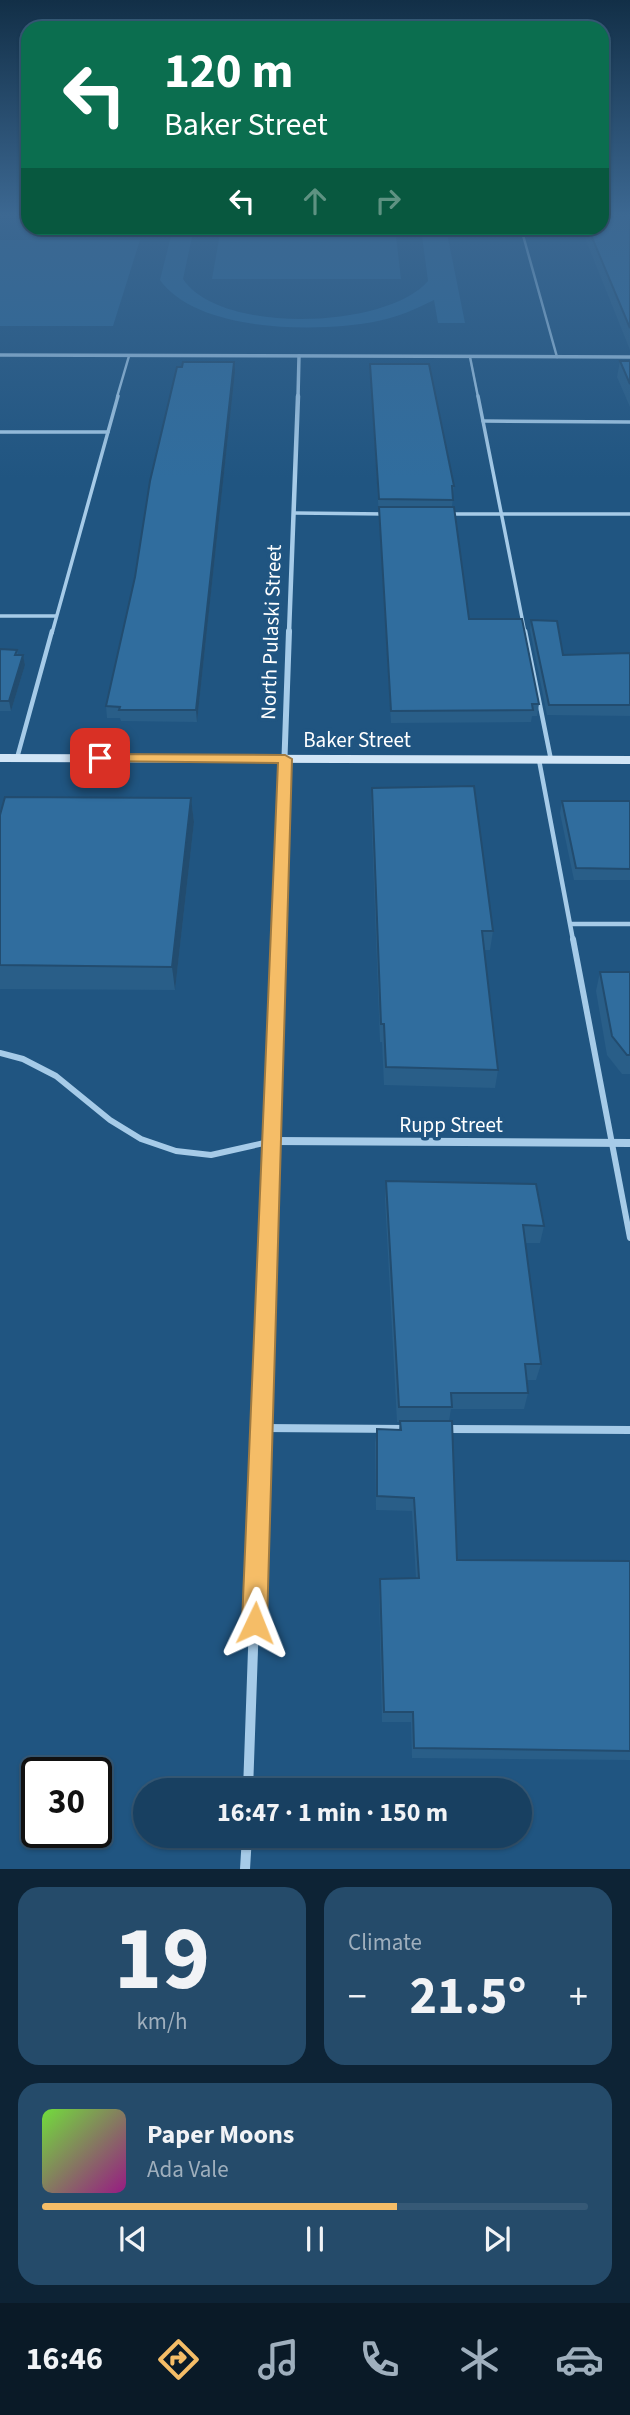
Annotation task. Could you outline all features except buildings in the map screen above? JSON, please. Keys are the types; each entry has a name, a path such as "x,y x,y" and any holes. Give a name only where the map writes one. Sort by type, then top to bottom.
{"street":[{"path":"0,355 630,357"},
{"name":"North Pulaski Street","path":"248,1778 299,356"},
{"name":"Baker Street","path":"0,758 630,760"},
{"name":"Rupp Street","path":"272,1142 630,1143"},
{"path":"245,1869 246,1848"}],"lane":[{"path":"542,304 557,357"},
{"path":"17,758 129,356"},
{"path":"470,357 502,514 571,924 630,1238"},
{"path":"483,421 630,422"},
{"path":"0,432 108,432"},
{"path":"295,513 390,514"},
{"path":"446,514 630,514"},
{"path":"0,616 56,616"},
{"path":"571,924 630,925"},
{"path":"0,1053 23,1059 56,1076 110,1121 141,1139 176,1152 211,1155 272,1142"},
{"path":"262,1428 409,1429"},
{"path":"437,1429 630,1430"}],"shaded area":[{"path":"0,304 120,304 113,326 0,326"},
{"path":"191,304 218,304 231,310 266,317 304,319 342,316 390,304 425,304 385,319 324,327 261,325 202,310"},
{"path":"435,304 461,304 465,323 438,323"}],"route":[{"path":"100,758 285,759 255,1623"}]}
